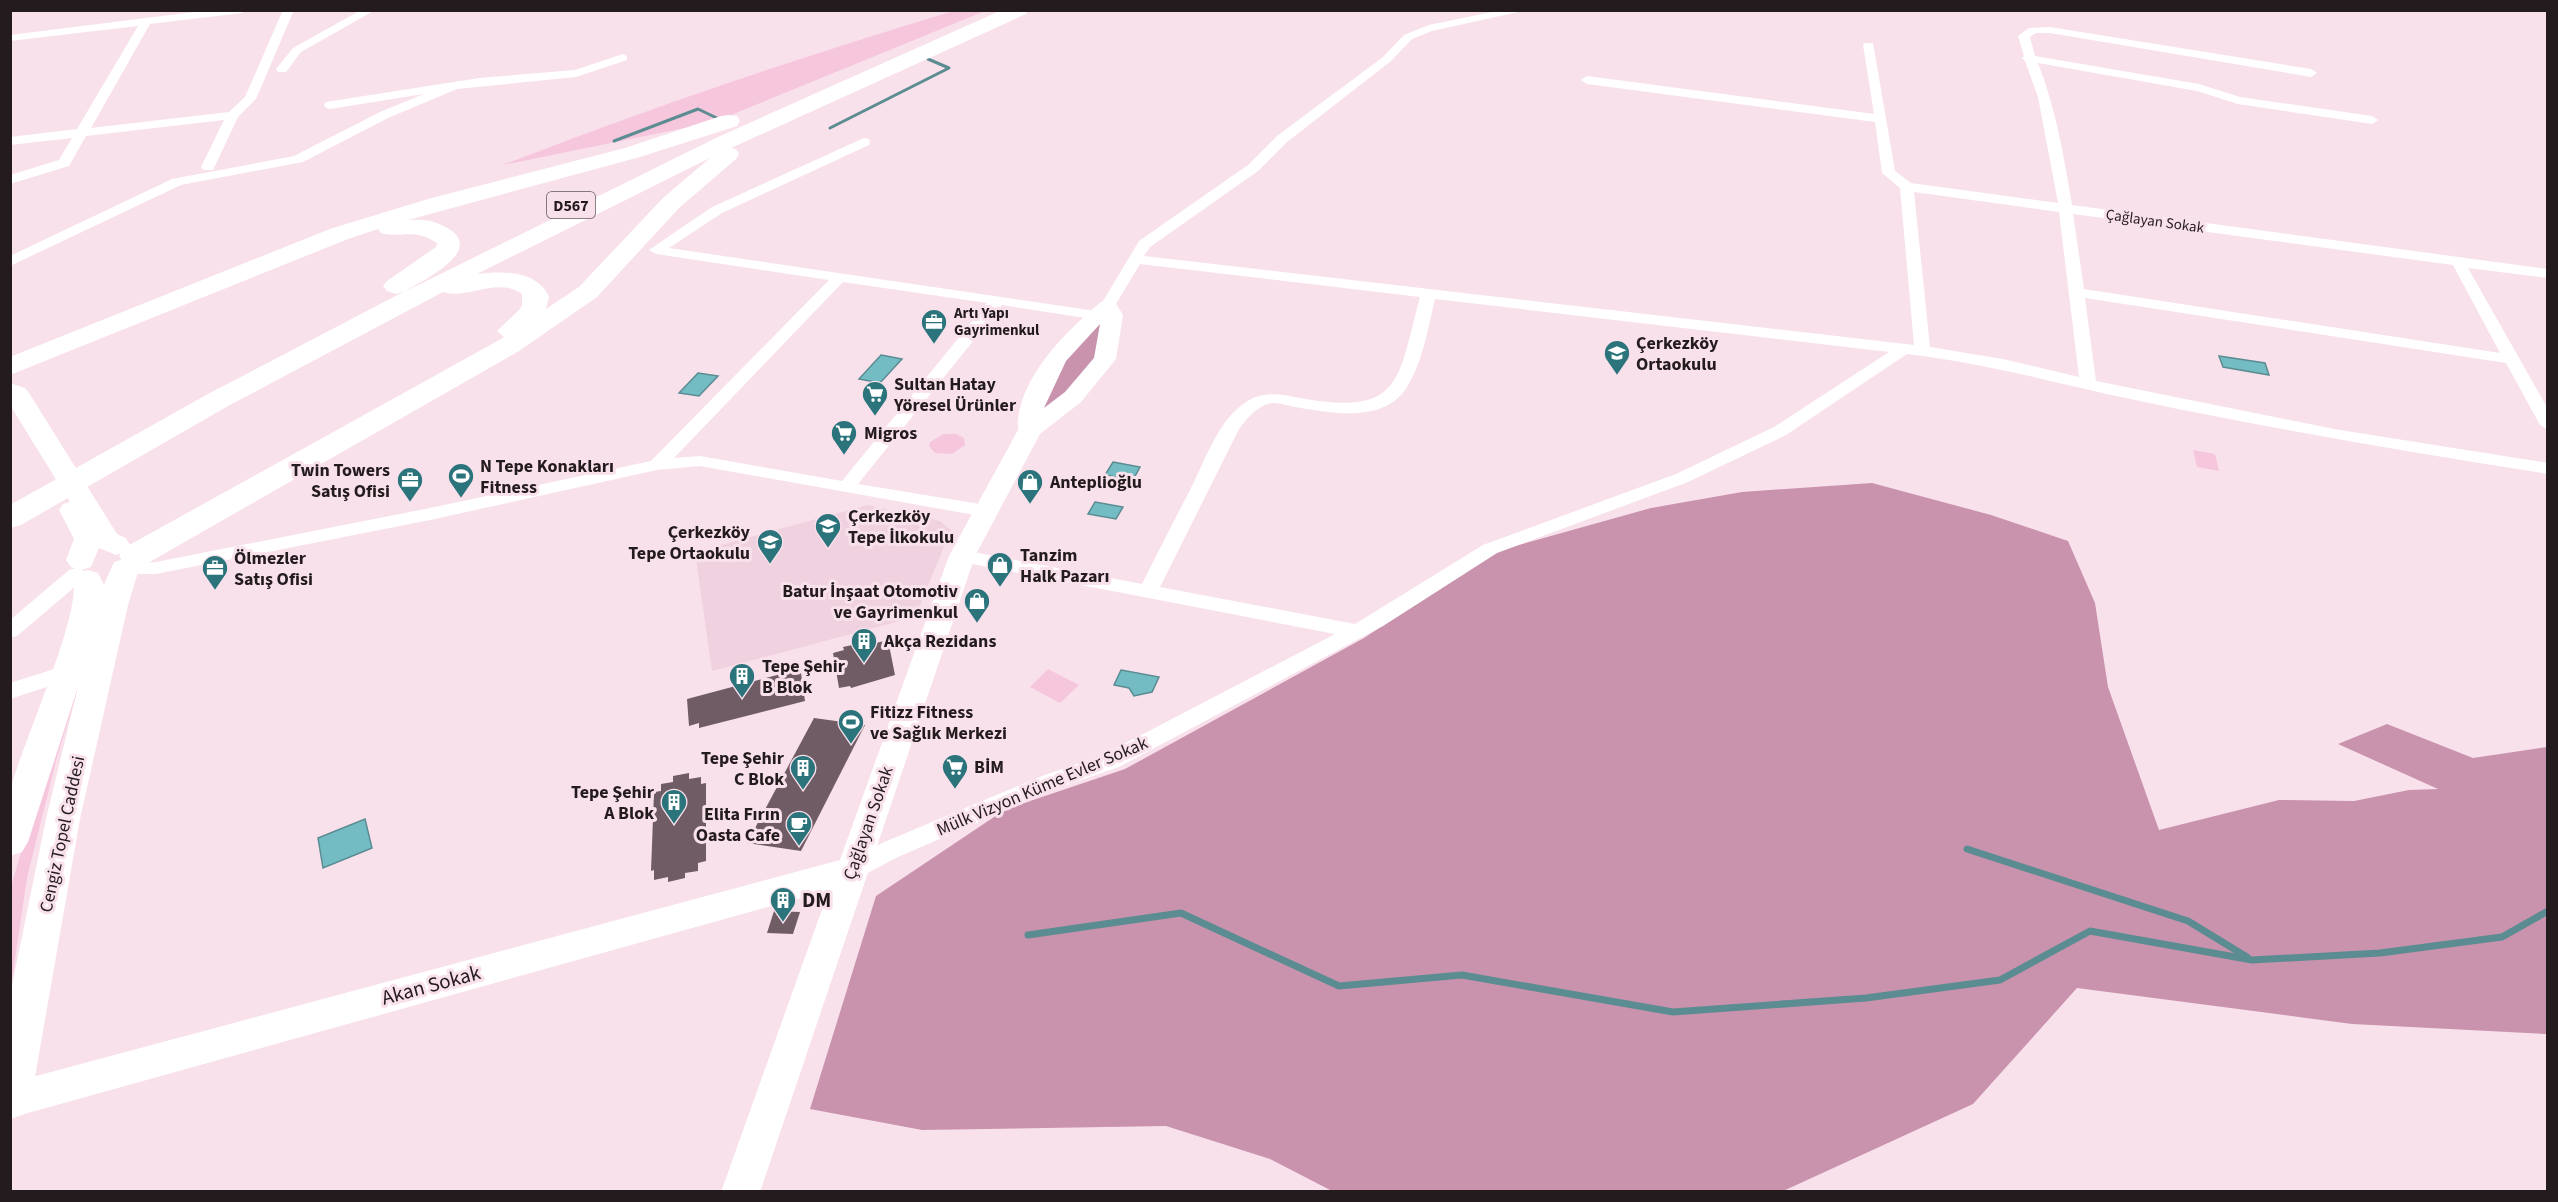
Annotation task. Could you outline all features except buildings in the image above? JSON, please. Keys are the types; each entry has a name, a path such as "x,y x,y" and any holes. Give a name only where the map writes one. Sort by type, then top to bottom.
{"highway":[{"name":"D567","path":"10,500 335,330 997,10"},
{"name":"D567","path":"824,92 1018,10"},
{"path":"10,367 339,234 394,215 658,144 824,92"},
{"path":"113,545 510,345 588,292 671,203 732,151 824,92"},
{"path":"10,383 379,229 427,226 449,240 448,250 335,330"},
{"path":"113,545 254,477 509,332 526,321 536,309 537,299 533,290 523,284 501,280 473,282 449,288 335,330"},
{"name":"D567","path":"10,518 246,385 335,330"}],"main road":[{"path":"10,390 16,393 32,429"},
{"path":"10,407 32,429 113,545 106,577 82,572"},
{"path":"10,842 86,612 91,590 82,572 88,539 113,545"},
{"name":"Cengiz Topel Caddesi","path":"11,1092 113,545"}],"street":[{"path":"10,38 242,10"},
{"path":"208,167 233,115 250,99 288,10"},
{"path":"282,69 297,51 370,10"},
{"path":"1030,430 1030,411 1054,359 1068,341 1103,310 1144,244 1253,168 1282,139 1387,59 1408,37 1429,28 1522,10"},
{"path":"10,180 64,163 146,22"},
{"path":"2088,384 2065,208 2044,95 2028,58 2024,36 2032,30 2050,30 2311,73"},
{"path":"1869,45 1888,173 1907,187 1922,351"},
{"path":"330,105 479,82 576,74 623,58"},
{"path":"2028,58 2199,88 2238,100 2372,120"},
{"path":"1587,80 1881,119"},
{"path":"10,262 177,182 298,159 384,115 453,87"},
{"path":"10,141 233,115"},
{"path":"864,142 717,210 656,250 998,300 1103,310 1112,315 1105,359 1073,397 1030,430"},
{"name":"Çağlayan Sokak","path":"1907,187 2547,274"},
{"path":"1135,259 1717,323 1922,351 2003,364 2088,384 2334,434 2547,469"},
{"path":"2458,262 2547,425"},
{"path":"657,465 840,277"},
{"path":"1148,591 1229,431 1241,414 1261,401 1272,398 1354,409 1368,406 1393,395 1408,369 1429,292"},
{"path":"2076,292 2510,360"},
{"path":"846,488 998,300"},
{"name":"Mülk Vizyon Küme Evler Sokak","path":"852,870 890,850 1050,782 1111,761 1357,631 1490,549 1682,478 1780,431 1904,349"},
{"name":"Çağlayan Sokak","path":"740,1191 962,556 1030,430"},
{"path":"113,545 156,568 430,514 657,465 700,461 986,511"},
{"path":"962,556 1357,631"},
{"path":"10,631 82,572"},
{"path":"10,691 67,673"},
{"name":"Akan Sokak","path":"11,1092 852,870"}],"shaded area":[{"path":"953,11 985,11 714,122 503,165 726,84"},
{"path":"1108,312 1098,362 1043,418 1035,410 1062,354"},
{"path":"944,434 956,434 964,438 965,445 952,454 935,453 929,446 930,442"},
{"path":"2193,450 2215,454 2219,471 2197,467"},
{"path":"1872,483 1991,515 2068,541 2095,603 2108,687 2159,830 2279,800 2354,801 2409,790 2438,789 2338,744 2387,724 2473,758 2547,747 2547,1034 2352,1024 2077,988 1973,1104 1781,1192 1332,1191 1270,1159 1166,1126 922,1130 810,1109 876,896 1006,809 1125,769 1364,638 1494,552 1651,508 1742,492"},
{"path":"868,505 940,521 951,530 915,617 712,671 695,552"},
{"path":"93,639 57,757 27,878 11,986 11,887 36,800"},
{"path":"1048,669 1079,685 1060,703 1030,687"}],"water":[{"path":"881,355 902,359 880,383 859,379"},
{"path":"2219,356 2265,363 2269,375 2223,367"},
{"path":"698,373 718,376 699,396 679,393"},
{"path":"1113,462 1140,467 1133,480 1105,475"},
{"path":"1095,502 1123,507 1116,519 1088,514"},
{"path":"1121,670 1159,677 1152,692 1134,696 1129,688 1114,685"},
{"path":"365,819 372,848 323,868 318,838"}],"waterway":[{"path":"830,128 949,68 928,59"},
{"path":"614,141 698,109 721,120"},
{"path":"1967,849 2188,921 2247,957"},
{"path":"1028,935 1181,913 1339,986 1462,975 1673,1012 1866,998 2000,980 2090,931 2252,960 2380,953 2502,937 2548,911"}],"place":[{"name":"Artı Yapı Gayrimenkul","path":"934,345"},
{"name":"Çerkezköy Ortaokulu","path":"1617,376"},
{"name":"Sultan Hatay Yöresel Ürünler","path":"875,417"},
{"name":"Migros","path":"844,456"},
{"name":"N Tepe Konakları Fitness","path":"461,499"},
{"name":"Twin Towers Satış Ofisi","path":"410,503"},
{"name":"Anteplioğlu","path":"1030,505"},
{"name":"Çerkezköy Tepe İlkokulu","path":"828,549"},
{"name":"Çerkezköy Tepe Ortaokulu","path":"770,565"},
{"name":"Tanzim Halk Pazarı","path":"1000,588"},
{"name":"Ölmezler Satış Ofisi","path":"215,591"},
{"name":"Batur İnşaat Otomotiv ve Gayrimenkul","path":"977,624"},
{"name":"Akça Rezidans","path":"864,664"},
{"name":"Tepe Şehir B Blok","path":"742,699"},
{"name":"Fitizz Fitness ve Sağlık Merkezi","path":"851,745"},
{"name":"BİM","path":"955,790"},
{"name":"Tepe Şehir C Blok","path":"803,791"},
{"name":"Tepe Şehir A Blok","path":"674,825"},
{"name":"Elita Fırın Oasta Cafe","path":"799,847"},
{"name":"DM","path":"783,923"}]}
